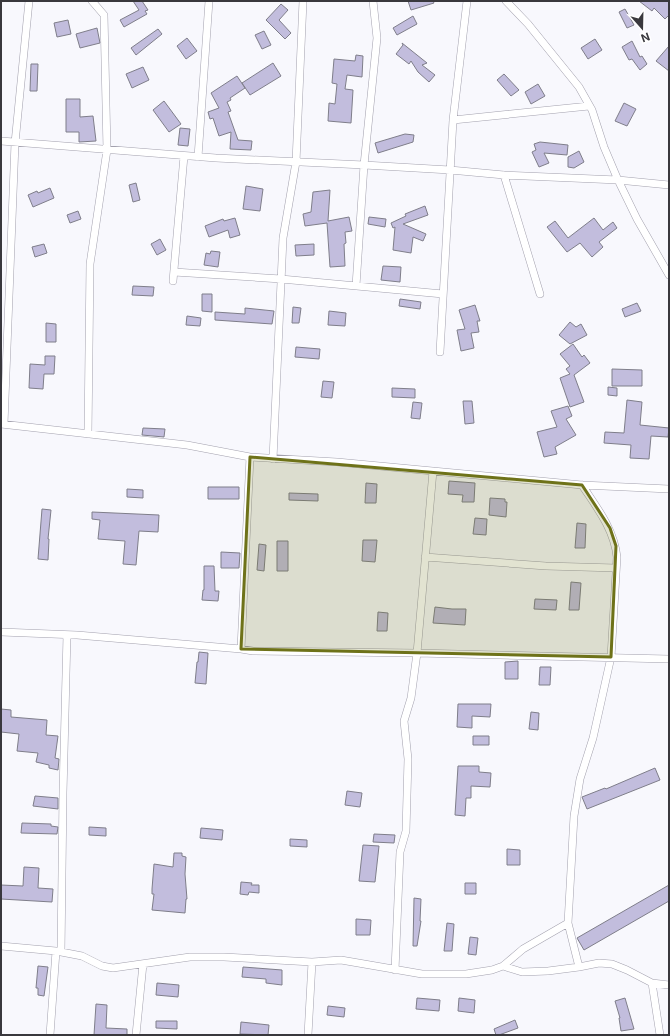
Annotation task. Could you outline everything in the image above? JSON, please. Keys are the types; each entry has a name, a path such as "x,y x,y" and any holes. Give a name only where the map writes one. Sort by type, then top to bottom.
{"street":[{"path":"29,1 15,143 3,424 187,445 250,457 337,462 582,485 669,489"},
{"path":"88,434 90,264 107,150 104,15 92,1"},
{"path":"198,157 209,1"},
{"path":"273,459 283,238 296,162 303,1"},
{"path":"356,286 364,165 377,38 373,1"},
{"path":"440,352 453,120 466,1"},
{"path":"506,1 528,24 579,87 589,106 618,180 637,219 669,275"},
{"path":"453,120 589,106"},
{"path":"1,141 198,157 450,170 504,175 618,180 669,185"},
{"path":"174,282 184,156"},
{"path":"504,175 540,294"},
{"path":"174,272 281,279 443,294"},
{"path":"241,649 250,457"},
{"path":"395,970 400,852 406,831 408,758 404,721 411,698 417,652 433,471"},
{"path":"579,967 568,923 574,816 580,779 593,738 611,657 616,568 616,546 610,528 582,485"},
{"path":"425,556 546,566 616,568"},
{"path":"1,632 67,635 253,651 417,652 669,659"},
{"path":"50,1035 59,952 67,635"},
{"path":"1,946 82,956 102,966 113,968 190,957 312,962 341,960 422,974 466,974 492,970 504,966 522,949 568,923"},
{"path":"308,1035 312,962"},
{"path":"504,966 522,972 548,971 599,963 612,964 652,983 669,985"},
{"path":"136,1035 142,964"},
{"path":"652,983 660,1035"}],"highlighted area":[{"path":"250,457 582,485 610,528 616,546 611,657 241,649"}],"building":[{"path":"133,1 142,1 148,10 145,11 147,14 124,27 120,20 139,10"},
{"path":"408,1 433,1 434,3 411,10"},
{"path":"639,1 669,1 669,15 665,19 654,8 652,11"},
{"path":"281,4 288,10 279,20 291,33 285,39 266,20"},
{"path":"625,9 634,25 627,28 619,12"},
{"path":"413,16 417,24 397,35 393,28"},
{"path":"68,20 71,34 57,37 54,23"},
{"path":"97,28 100,43 80,48 76,34"},
{"path":"158,29 162,34 136,55 131,48"},
{"path":"264,31 271,45 262,49 255,35"},
{"path":"187,38 197,51 186,59 177,46"},
{"path":"595,39 602,50 588,59 581,48"},
{"path":"632,41 640,57 642,56 647,64 640,70 632,59 629,60 622,47"},
{"path":"402,43 427,63 422,65 435,75 429,82 418,72 411,61 409,64 396,54 403,45"},
{"path":"669,46 669,71 656,61"},
{"path":"356,55 363,56 362,77 347,75 345,89 353,90 351,123 328,121 329,103 335,104 337,84 332,83 334,59 355,61"},
{"path":"273,63 281,76 250,95 242,83"},
{"path":"31,64 38,64 37,91 30,91"},
{"path":"143,67 149,80 132,88 126,74"},
{"path":"504,74 519,90 511,96 497,80"},
{"path":"237,76 245,88 230,98 231,100 227,102 231,111 228,112 238,140 252,141 251,150 230,149 231,132 219,136 213,118 210,119 208,112 219,108 211,93"},
{"path":"538,84 545,96 531,104 525,92"},
{"path":"66,99 80,99 80,117 93,116 96,141 79,142 79,132 66,132"},
{"path":"164,101 181,124 169,132 153,110"},
{"path":"624,103 636,109 627,126 615,121"},
{"path":"180,128 190,129 188,146 178,145"},
{"path":"405,134 414,135 413,142 378,153 375,143"},
{"path":"540,142 568,145 567,155 544,153 549,163 539,167 532,152 536,150 534,144"},
{"path":"579,151 584,162 574,168 568,167 568,157"},
{"path":"136,183 140,200 133,202 129,185"},
{"path":"246,186 263,189 260,211 243,209"},
{"path":"50,188 54,198 33,207 28,195"},
{"path":"330,190 328,221 349,217 352,231 345,232 345,266 330,267 327,223 305,226 303,214 311,212 313,192"},
{"path":"425,206 428,215 403,224 426,234 423,241 413,237 411,253 393,250 395,227 393,228 391,223 406,216 405,214"},
{"path":"78,211 81,219 70,223 67,215"},
{"path":"369,217 386,219 385,227 368,224"},
{"path":"235,218 240,235 230,238 228,230 209,237 205,226 223,219 224,221"},
{"path":"594,218 603,230 613,222 617,228 599,242 603,247 592,257 580,243 567,252 547,227 555,221 568,238"},
{"path":"160,239 166,250 157,255 151,244"},
{"path":"44,244 47,253 35,257 32,247"},
{"path":"314,244 314,255 296,256 295,245"},
{"path":"211,251 220,252 218,267 204,265 206,253 210,254"},
{"path":"383,266 401,267 400,282 381,280"},
{"path":"133,286 154,287 153,296 132,295"},
{"path":"202,294 212,294 212,312 202,311"},
{"path":"400,299 421,302 420,309 399,306"},
{"path":"637,303 641,311 625,317 622,309"},
{"path":"475,305 480,321 477,321 479,332 471,333 474,348 461,351 457,330 465,329 459,310"},
{"path":"293,307 301,308 299,323 292,323"},
{"path":"245,308 274,311 272,324 215,320 215,312 245,314"},
{"path":"329,311 346,313 345,326 328,325"},
{"path":"187,316 201,318 200,326 186,325"},
{"path":"570,322 576,327 581,324 587,335 570,344 559,335"},
{"path":"46,323 56,324 56,342 46,342"},
{"path":"573,344 582,357 584,355 590,363 574,375 584,402 570,407 560,378 570,374 566,369 570,366 560,354"},
{"path":"296,347 320,349 319,359 295,357"},
{"path":"45,356 55,356 54,374 44,374 43,389 29,388 30,364 45,365"},
{"path":"612,369 642,370 642,386 612,386"},
{"path":"323,381 334,382 332,398 321,397"},
{"path":"608,387 617,388 617,396 608,395"},
{"path":"392,388 415,389 415,398 392,397"},
{"path":"627,400 642,402 640,425 669,428 668,437 651,436 649,459 630,458 631,445 604,443 605,432 624,433"},
{"path":"463,401 472,401 474,423 465,424"},
{"path":"413,402 422,403 420,419 411,418"},
{"path":"568,406 572,416 566,419 576,435 555,447 557,454 544,457 537,432 557,427 551,411"},
{"path":"143,428 165,429 164,437 142,435"},
{"path":"449,481 475,483 474,502 462,502 463,495 448,494"},
{"path":"366,483 377,484 376,503 365,503"},
{"path":"208,487 239,487 239,499 208,499"},
{"path":"127,489 143,490 143,498 127,497"},
{"path":"289,493 318,494 318,501 289,500"},
{"path":"490,498 505,499 505,502 507,502 506,517 489,515"},
{"path":"42,509 51,510 48,539 48,560 38,559"},
{"path":"92,512 159,515 158,532 139,531 136,565 123,564 125,541 98,539 100,520 92,519"},
{"path":"475,518 487,519 486,535 473,534"},
{"path":"577,523 586,524 585,548 575,548"},
{"path":"363,540 377,540 375,562 362,561"},
{"path":"277,541 288,541 288,571 277,571"},
{"path":"259,544 266,545 264,571 257,570"},
{"path":"221,552 240,553 239,568 221,568"},
{"path":"204,566 214,566 215,591 219,591 218,601 202,600 204,590"},
{"path":"571,582 581,583 579,610 569,610"},
{"path":"535,599 557,600 556,610 534,609"},
{"path":"435,607 466,609 465,625 433,623"},
{"path":"378,612 388,613 387,631 377,631"},
{"path":"199,652 208,653 206,684 195,683"},
{"path":"518,661 518,679 505,679 505,662"},
{"path":"540,667 551,667 550,685 539,685"},
{"path":"458,704 491,704 490,717 472,716 472,728 457,727"},
{"path":"1,709 11,710 11,717 47,720 46,735 58,736 55,758 59,759 58,770 49,768 49,765 36,762 38,753 17,751 19,734 1,732"},
{"path":"531,712 539,713 538,730 529,729"},
{"path":"473,736 489,736 489,745 473,745"},
{"path":"458,766 479,766 479,772 491,773 490,787 471,786 471,798 466,798 465,816 455,815"},
{"path":"655,768 660,780 587,809 582,797 605,788 606,789"},
{"path":"347,791 362,793 360,807 345,805"},
{"path":"35,796 58,798 58,809 33,806"},
{"path":"22,823 51,824 51,826 58,827 57,834 21,833"},
{"path":"89,827 106,828 106,836 89,835"},
{"path":"201,828 223,830 222,840 200,838"},
{"path":"374,834 395,835 394,843 373,842"},
{"path":"290,839 307,840 307,847 290,846"},
{"path":"363,845 379,846 375,882 359,881"},
{"path":"507,849 520,850 520,865 507,865"},
{"path":"174,853 182,853 182,856 186,857 185,874 187,899 185,913 152,910 154,894 152,894 152,889 154,864 173,867"},
{"path":"24,867 39,868 38,888 53,889 52,902 1,899 1,885 23,886"},
{"path":"241,882 252,883 251,885 259,885 259,893 249,892 248,895 240,894"},
{"path":"465,883 476,883 476,894 465,894"},
{"path":"669,885 669,901 584,950 577,938"},
{"path":"414,898 421,899 421,921 417,946 413,946"},
{"path":"356,919 371,920 370,935 356,935"},
{"path":"447,923 454,924 452,951 444,951"},
{"path":"470,937 478,938 476,955 468,954"},
{"path":"38,966 48,967 44,996 38,995 38,988 36,988"},
{"path":"243,967 282,970 282,985 266,983 266,979 242,977"},
{"path":"157,983 179,985 178,997 156,995"},
{"path":"417,998 440,1000 439,1011 416,1009"},
{"path":"459,998 475,1000 474,1013 458,1011"},
{"path":"625,998 634,1029 621,1031 620,1018 615,1001"},
{"path":"96,1004 107,1005 106,1028 127,1029 127,1035 94,1035"},
{"path":"328,1006 345,1008 344,1017 327,1015"},
{"path":"515,1020 518,1028 496,1035 494,1029"},
{"path":"156,1021 177,1021 177,1029 156,1028"},
{"path":"241,1022 269,1025 268,1035 240,1034"}]}
